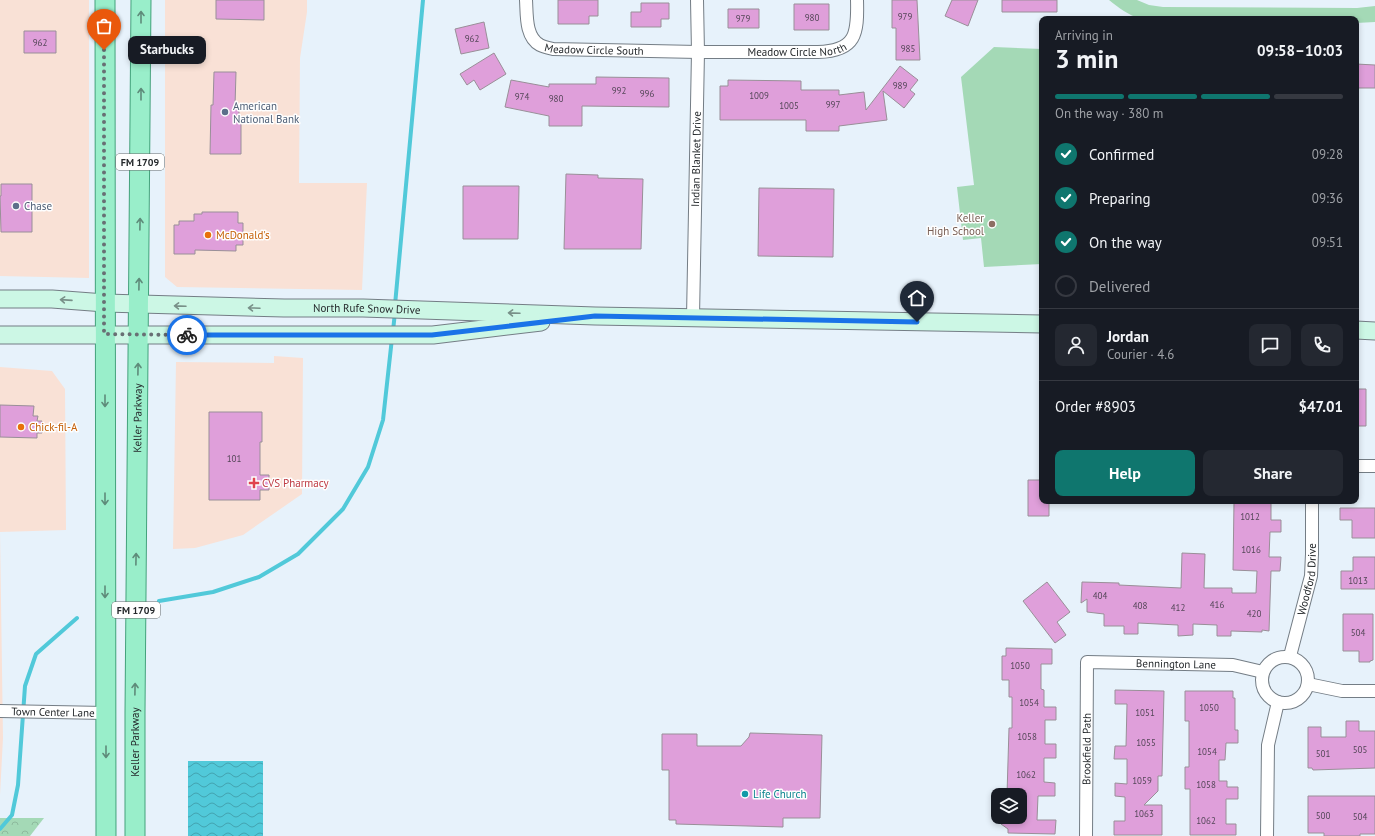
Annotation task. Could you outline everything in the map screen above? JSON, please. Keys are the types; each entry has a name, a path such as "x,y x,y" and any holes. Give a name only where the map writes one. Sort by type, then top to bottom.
{"main road":[{"name":"FM 1709","path":"104,0 106,836"},
{"name":"Keller Parkway","path":"135,836 134,742 142,0"},
{"name":"North Rufe Snow Drive","path":"0,299 52,299 105,303 284,308 363,308 595,316 1039,324"},
{"path":"283,335 284,308"},
{"name":"North Rufe Snow Drive","path":"0,335 432,335 595,316"},
{"path":"1359,330 1375,331"},
{"path":"106,713 118,721 134,742"}],"street":[{"name":"Meadow Circle South","path":"526,0 527,20 530,31 536,41 553,49 698,52"},
{"name":"Indian Blanket Drive","path":"693,317 698,52 697,0"},
{"name":"Meadow Circle North","path":"698,52 832,52 849,44 858,21 857,0"},
{"path":"1359,466 1375,466"},
{"name":"Woodford Drive","path":"1290,656 1311,576 1312,504"},
{"path":"1290,656 1303,664 1308,673 1308,684 1304,694 1295,701 1289,703 1278,702 1264,690 1262,678 1263,672 1269,662 1274,659 1290,656"},
{"name":"Bennington Lane","path":"1087,662 1228,665 1263,672"},
{"name":"Brookfield Path","path":"1086,836 1087,662"},
{"path":"1308,684 1342,691 1375,691"},
{"path":"1267,836 1268,745 1278,702"},
{"name":"Town Center Lane","path":"4,711 106,713"}],"shaded area":[{"path":"0,0 89,0 89,278 0,276"},
{"path":"165,0 307,0 307,12 300,58 299,183 367,183 362,290 177,287 165,277"},
{"path":"274,356 303,358 302,494 243,535 195,548 173,549 176,362 274,363"},
{"path":"0,367 52,371 65,389 66,530 0,532"},
{"path":"0,532 3,738 0,795"}],"green space":[{"path":"1109,0 1137,0 1149,5 1163,7 1357,8 1375,6 1375,22 1359,23 1359,16 1134,16"},
{"path":"994,47 1039,49 1039,264 984,267 981,238 963,240 957,187 974,185 961,77"},
{"path":"0,818 44,818 30,836 0,836"}],"water":[{"path":"188,761 263,761 263,836 188,836"}],"building":[{"path":"216,0 264,0 264,20 216,19"},
{"path":"558,0 598,0 598,16 589,16 589,24 558,24"},
{"path":"892,0 917,0 920,60 896,60 896,28 892,28"},
{"path":"952,0 978,0 968,26 945,16"},
{"path":"1002,0 1057,0 1057,12 1002,12"},
{"path":"641,3 669,3 669,19 661,19 661,27 631,27 631,12 641,12"},
{"path":"794,4 829,4 829,30 794,30"},
{"path":"728,9 759,9 759,28 728,28"},
{"path":"484,22 489,48 461,54 455,29"},
{"path":"24,31 56,31 56,53 24,53"},
{"path":"494,53 506,74 480,90 474,80 467,85 460,74"},
{"path":"1359,64 1375,65 1375,88 1359,88"},
{"path":"900,66 918,80 910,90 915,94 904,108 883,91 887,120 839,126 839,131 806,131 806,120 720,120 720,86 728,86 728,80 801,81 801,90 839,90 839,95 864,92 866,110"},
{"name":"American National Bank","path":"214,72 236,72 235,106 239,106 239,118 241,118 241,154 210,154 211,105 213,105"},
{"path":"596,77 669,78 669,107 582,106 582,126 549,126 549,116 505,107 511,80 549,87 549,84 596,84"},
{"path":"566,174 598,175 598,178 643,179 641,249 564,249"},
{"name":"Chase","path":"1,184 32,184 32,232 1,232"},
{"path":"463,186 519,186 518,239 463,239"},
{"path":"759,188 834,189 833,257 758,256"},
{"name":"McDonald's","path":"202,212 238,212 238,223 243,223 243,245 236,245 236,251 195,250 195,254 174,254 174,225 179,225 179,221 194,221 194,214 202,214"},
{"path":"1359,389 1366,389 1366,426 1359,426"},
{"name":"Chick-fil-A","path":"0,405 34,406 33,416 38,416 37,421 42,421 42,433 37,433 37,438 0,437"},
{"name":"CVS Pharmacy","path":"209,412 262,412 260,475 269,475 269,490 260,490 260,500 209,500"},
{"path":"1028,480 1039,480 1039,504 1049,504 1049,516 1028,516"},
{"path":"1234,504 1271,504 1271,520 1281,520 1281,532 1270,532 1269,557 1281,557 1280,571 1271,571 1269,631 1231,631 1231,636 1217,636 1217,625 1193,624 1193,635 1178,636 1178,625 1138,623 1138,634 1124,634 1124,626 1104,626 1104,614 1087,612 1087,599 1081,603 1082,582 1119,583 1119,585 1181,588 1182,553 1205,554 1204,588 1232,588 1232,593 1256,593 1257,571 1233,570"},
{"path":"1340,508 1375,508 1375,538 1352,538 1352,520 1340,520"},
{"path":"1353,557 1375,557 1375,589 1341,589 1341,571 1353,571"},
{"path":"1047,582 1070,612 1057,622 1066,635 1055,643 1023,601"},
{"path":"1343,614 1373,614 1373,660 1370,662 1359,662 1359,651 1343,651"},
{"path":"1006,648 1052,649 1052,664 1041,664 1041,689 1044,690 1044,707 1056,707 1056,720 1045,720 1045,744 1056,744 1056,758 1044,758 1044,782 1055,783 1055,796 1038,796 1037,820 1056,820 1055,834 1008,833 1008,829 1001,824 1027,824 1027,788 1007,788 1009,728 1012,728 1012,697 1009,697 1009,680 1002,680 1002,656 1006,656"},
{"path":"1115,690 1164,691 1162,776 1158,776 1158,791 1144,805 1162,805 1162,835 1114,835 1114,821 1125,821 1125,797 1115,796 1115,783 1127,784 1127,759 1114,759 1115,746 1126,746 1127,704 1115,704"},
{"path":"1185,691 1233,691 1233,698 1235,698 1235,730 1238,730 1238,743 1226,743 1225,760 1219,760 1219,781 1227,781 1227,787 1238,787 1238,799 1226,799 1226,824 1236,824 1236,835 1190,835 1190,789 1185,789 1185,767 1189,767 1189,721 1185,721"},
{"path":"1346,721 1359,721 1359,731 1375,731 1375,768 1313,770 1312,768 1308,768 1308,727 1321,727 1321,737 1346,737"},
{"name":"Life Church","path":"750,733 822,735 820,818 783,818 783,827 676,824 676,820 669,820 669,770 662,770 662,734 697,734 697,746 741,746 749,737"},
{"path":"1308,796 1375,796 1375,834 1360,834 1360,836 1324,836 1324,833 1308,833"}],"waterway":[{"path":"395,305 423,0"},
{"path":"393,331 395,312"},
{"path":"159,601 213,592 259,577 298,554 343,509 368,467 383,420 392,338"},
{"path":"0,829 12,815 18,785 25,686 36,654 77,618"}],"way so far":[{"path":"104,50 104,334 187,335"}],"place":[{"name":"Starbucks","path":"104,50"},
{"name":"American National Bank","path":"225,112"},
{"name":"Chase","path":"16,206"},
{"name":"Keller High School","path":"992,224"},
{"name":"McDonald's","path":"208,235"},
{"name":"Chick-fil-A","path":"21,427"},
{"name":"CVS Pharmacy","path":"254,483"},
{"name":"Life Church","path":"745,794"}],"route":[{"path":"187,335 432,335 595,316 917,322"}]}
